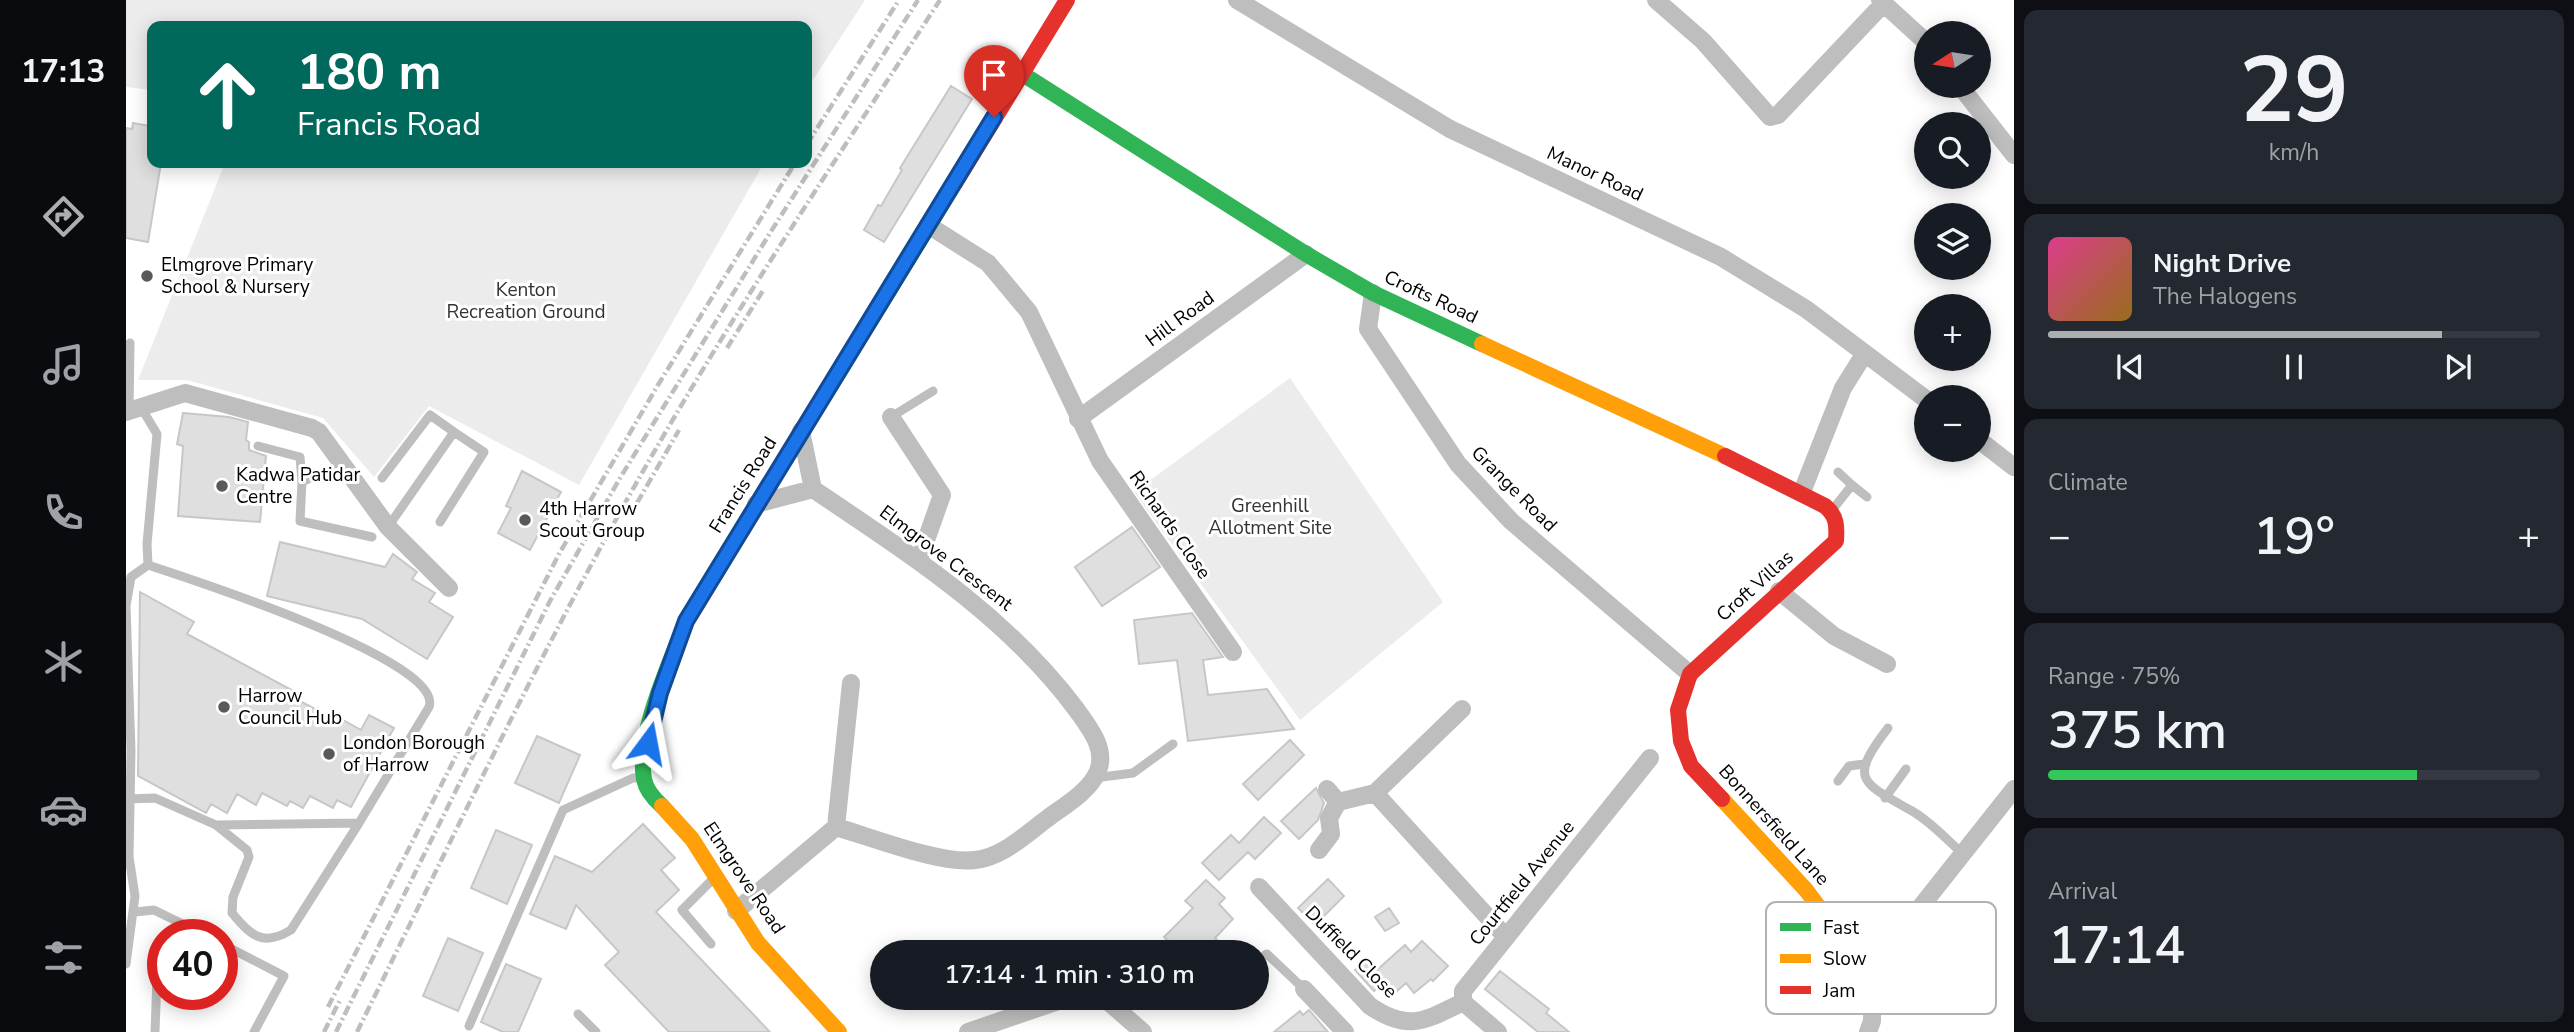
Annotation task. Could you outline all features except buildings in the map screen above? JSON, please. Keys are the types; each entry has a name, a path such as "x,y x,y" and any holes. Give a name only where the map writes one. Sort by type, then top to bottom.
{"street":[{"name":"Francis Road","path":"644,778 660,693 686,621 1067,0"},
{"name":"Manor Road","path":"1237,0 1450,129 1721,257 1806,309 1914,390"},
{"path":"1656,0 1703,41 1770,117 1778,115 1882,2 1914,31"},
{"name":"Crofts Road","path":"1021,74 1306,254 1373,293 1802,492 1835,517"},
{"path":"1969,98 2014,155"},
{"name":"Richards Close","path":"928,225 988,263 1029,313 1100,461 1233,652"},
{"name":"Hill Road","path":"1079,419 1306,254"},
{"name":"Grange Road","path":"1373,293 1368,329 1458,464 1511,521 1690,674"},
{"path":"1802,492 1843,388 1865,353"},
{"path":"133,411 185,393 303,425 319,432 388,527 449,587"},
{"path":"891,417 942,495 919,560"},
{"path":"756,504 813,489 801,431"},
{"path":"1991,449 2014,467"},
{"name":"Elmgrove Crescent","path":"813,489 919,560 1007,630 1065,694 1092,732 1100,751 1098,772 1092,778"},
{"name":"Croft Villas","path":"1690,674 1836,541 1835,517"},
{"path":"1779,591 1834,636 1887,664"},
{"name":"Bonnersfield Lane","path":"1690,674 1679,699 1676,722 1678,741 1690,766 1815,902"},
{"path":"736,911 836,827 851,683"},
{"path":"1319,850 1331,834 1329,818 1333,795 1375,793 1462,709"},
{"name":"Courtfield Avenue","path":"1463,1002 1464,990 1505,936 1650,758"},
{"name":"Elmgrove Road","path":"644,778 648,789 685,829 736,911 774,961 839,1032"},
{"path":"836,827 947,859 975,861 1002,852 1074,799 1092,778"},
{"path":"1924,902 2014,789"},
{"path":"1375,793 1505,936"},
{"name":"Duffield Close","path":"1259,887 1370,1006 1390,1020 1424,1026 1463,1002"},
{"path":"1304,989 1345,1032"},
{"path":"1463,1002 1499,1032"},
{"path":"968,1032 1032,1010"},
{"path":"1118,1010 1143,1032"},
{"path":"1868,1032 1872,1014"}],"lane":[{"path":"130,343 133,411 157,434 147,544 148,565"},
{"path":"891,417 933,391"},
{"path":"383,478 430,415 484,452 440,522"},
{"path":"388,527 454,432"},
{"path":"258,446 300,457 300,521 372,537"},
{"path":"302,482 341,464"},
{"path":"1838,472 1867,497"},
{"path":"1835,517 1852,485"},
{"path":"126,964 135,896 128,857 126,606 131,577 148,565"},
{"path":"128,799 155,798 216,825 247,850 249,858 233,897 232,913 246,930 262,939 277,939 291,930 359,823 429,707 431,695 425,686 393,665 273,607 148,565"},
{"path":"1888,728 1866,757 1864,764 1867,782 1885,798 1914,812 1962,853"},
{"path":"1092,778 1133,773 1172,744"},
{"path":"1838,781 1849,766 1864,764"},
{"path":"1885,798 1906,769"},
{"path":"469,1026 564,810 633,778 644,778"},
{"path":"216,825 359,823"},
{"path":"711,944 682,910 716,876"},
{"path":"135,912 154,910 172,919"},
{"path":"238,952 284,976 254,1032"},
{"path":"1269,956 1304,989"},
{"path":"155,1032 156,1010"},
{"path":"578,1014 596,1032"}],"green space":[{"path":"126,0 865,0 812,81 812,21 147,21 147,89 126,87"},
{"name":"Kenton Recreation Ground","path":"223,168 761,168 579,485 429,406 374,477 323,418 187,380 138,380"},
{"name":"Greenhill Allotment Site","path":"1290,378 1443,602 1300,720 1134,492"}],"railway":[{"path":"812,136 899,0"},
{"path":"812,167 918,0"},
{"path":"357,1032 535,671 650,459 755,285 940,0"},
{"path":"328,1007 559,554 658,385 792,168"},
{"path":"336,1032 550,601 620,478 811,168"},
{"path":"727,348 764,289"},
{"path":"637,503 679,430"},
{"path":"324,1032 341,998"}],"traffic: fast":[{"path":"1021,73 1306,254 1373,293 1482,344"},
{"path":"662,806 645,783 645,742 656,699 686,621 955,183"}],"traffic: slow":[{"path":"1482,344 1725,456"},
{"path":"1722,799 1815,902"},
{"path":"662,806 692,839 758,943 839,1032"}],"traffic: jam":[{"path":"955,183 1067,0"},
{"path":"1722,799 1691,766 1681,741 1678,710 1690,674 1836,541 1834,518 1825,506 1725,456"}],"place":[{"name":"Elmgrove Primary School & Nursery","path":"147,276"},
{"name":"Kadwa Patidar Centre","path":"222,486"},
{"name":"4th Harrow Scout Group","path":"525,520"},
{"name":"Harrow Council Hub","path":"224,707"},
{"name":"London Borough of Harrow","path":"329,754"}],"route":[{"path":"648,743 660,693 686,621 994,117"}]}
